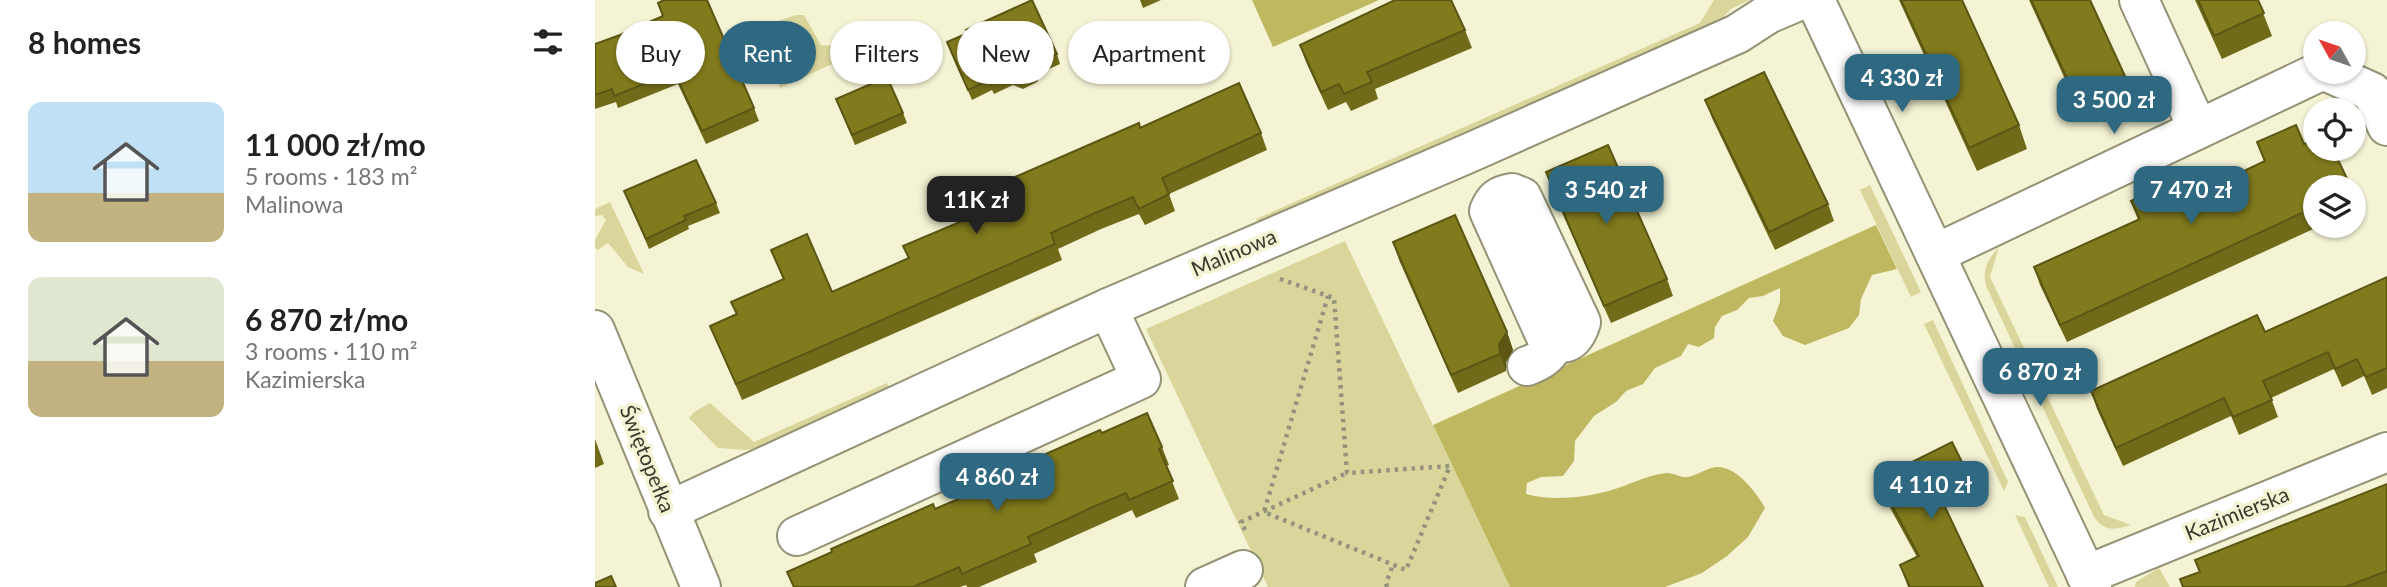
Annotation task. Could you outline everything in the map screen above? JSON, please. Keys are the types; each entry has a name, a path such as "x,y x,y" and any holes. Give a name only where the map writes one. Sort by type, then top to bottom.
{"street":[{"name":"Malinowa","path":"668,511 1108,307 1469,153 1737,34 1768,14 1801,0"},
{"name":"Kazimierska","path":"1815,0 2089,581 2387,452"},
{"path":"2139,0 2198,129"},
{"path":"1935,254 2303,80"},
{"path":"2354,84 2372,92 2387,126"},
{"path":"1469,153 1481,181 1489,211 1546,337 1541,355"},
{"path":"797,536 1141,379 1108,307"},
{"name":"Świętopełka","path":"595,330 701,587"},
{"path":"1205,587 1245,553"}],"path":[{"path":"1262,241 1280,279 1334,298 1347,473"},
{"path":"1264,512 1328,296"},
{"path":"1245,553 1241,522 1347,473 1450,466 1406,570 1264,512"},
{"path":"1387,587 1392,565"}],"shaded area":[{"path":"1252,0 1379,0 1273,47"},
{"path":"1714,0 1750,0 1731,9 1720,21 1260,225 1256,219 1700,23"},
{"path":"804,15 807,21 778,21"},
{"path":"816,36 821,45 830,46 830,65 816,71"},
{"path":"1870,185 1921,292 1911,297 1860,190"},
{"path":"610,202 644,274 628,267 608,243 598,250 595,248 595,240 606,220 602,215 595,216 595,209"},
{"path":"1876,225 1897,269 1872,275 1861,299 1859,315 1849,328 1805,345 1783,336 1773,321 1780,302 1780,288 1763,296 1749,298 1737,310 1722,316 1715,327 1714,338 1699,347 1688,344 1681,356 1655,368 1643,384 1626,391 1616,402 1594,416 1575,441 1574,461 1563,476 1541,477 1527,483 1526,494 1548,498 1574,497 1610,490 1661,474 1688,477 1714,467 1725,468 1746,482 1765,508 1748,537 1702,573 1665,587 1510,587 1433,425"},
{"path":"1345,241 1510,587 1268,587 1146,329"},
{"path":"1999,247 1990,277 2104,515 2131,525 2110,528 2094,517 1986,286 1987,265"},
{"path":"1097,290 1098,294 1035,323 1024,322"},
{"path":"1933,320 2008,482 2004,491 1924,324"},
{"path":"887,383 891,391 757,448 746,450 718,448 689,418 710,403 754,442"},
{"path":"2015,515 2025,517 2058,587 2049,587"},
{"path":"2159,568 2170,587 2135,587 2136,582"}],"building":[{"path":"664,0 707,0 719,28 719,84 744,84 754,108 702,131 680,84 705,84 705,21 652,21 663,16 658,3"},
{"path":"1032,0 1042,21 986,21"},
{"path":"1395,0 1451,0 1465,30 1367,72 1372,82 1344,94 1339,84 1321,92 1300,45"},
{"path":"1901,0 1962,0 2019,125 1969,148"},
{"path":"2031,0 2090,0 2125,76 2076,98"},
{"path":"2198,0 2258,0 2264,13 2214,36"},
{"path":"616,36 616,84 644,84 614,96 612,89 595,95 595,44"},
{"path":"957,38 957,65 947,42"},
{"path":"1764,72 1828,204 1769,232 1705,100"},
{"path":"1239,83 1261,133 1162,178 1169,194 1139,209 1133,197 1095,213 1051,233 1055,244 736,384 710,326 737,314 731,302 784,279 771,250 807,234 832,292 909,258 903,246 1000,205 992,187 1139,123 1140,128"},
{"path":"871,84 890,84 903,113 852,135 836,99"},
{"path":"965,84 981,84 968,90"},
{"path":"2296,125 2303,142 2303,161 2339,161 2345,175 2303,175 2303,213 2060,325 2034,267 2140,219 2131,201 2151,191 2170,183 2179,202 2265,161 2257,142"},
{"path":"1608,145 1667,279 1604,306 1546,172"},
{"path":"696,160 716,203 684,216 686,220 646,239 624,191"},
{"path":"1455,215 1507,332 1499,344 1500,354 1451,375 1393,242"},
{"path":"2387,277 2387,368 2366,377 2357,359 2335,369 2328,352 2263,381 2272,400 2233,417 2224,398 2116,448 2091,391 2257,315 2265,332"},
{"path":"1147,413 1173,481 1129,500 1126,493 1093,507 1028,537 1031,544 962,574 959,567 913,587 794,587 787,572 832,552 831,549 933,504 935,509 1001,481 998,475 1100,430 1102,433"},
{"path":"1952,442 1967,472 1936,488 1983,587 1910,587 1900,565 1919,556 1878,479"},
{"path":"2387,484 2387,571 2345,587 2183,587 2180,579 2200,572 2195,560"},
{"path":"611,576 616,587 595,587 595,583"}]}
